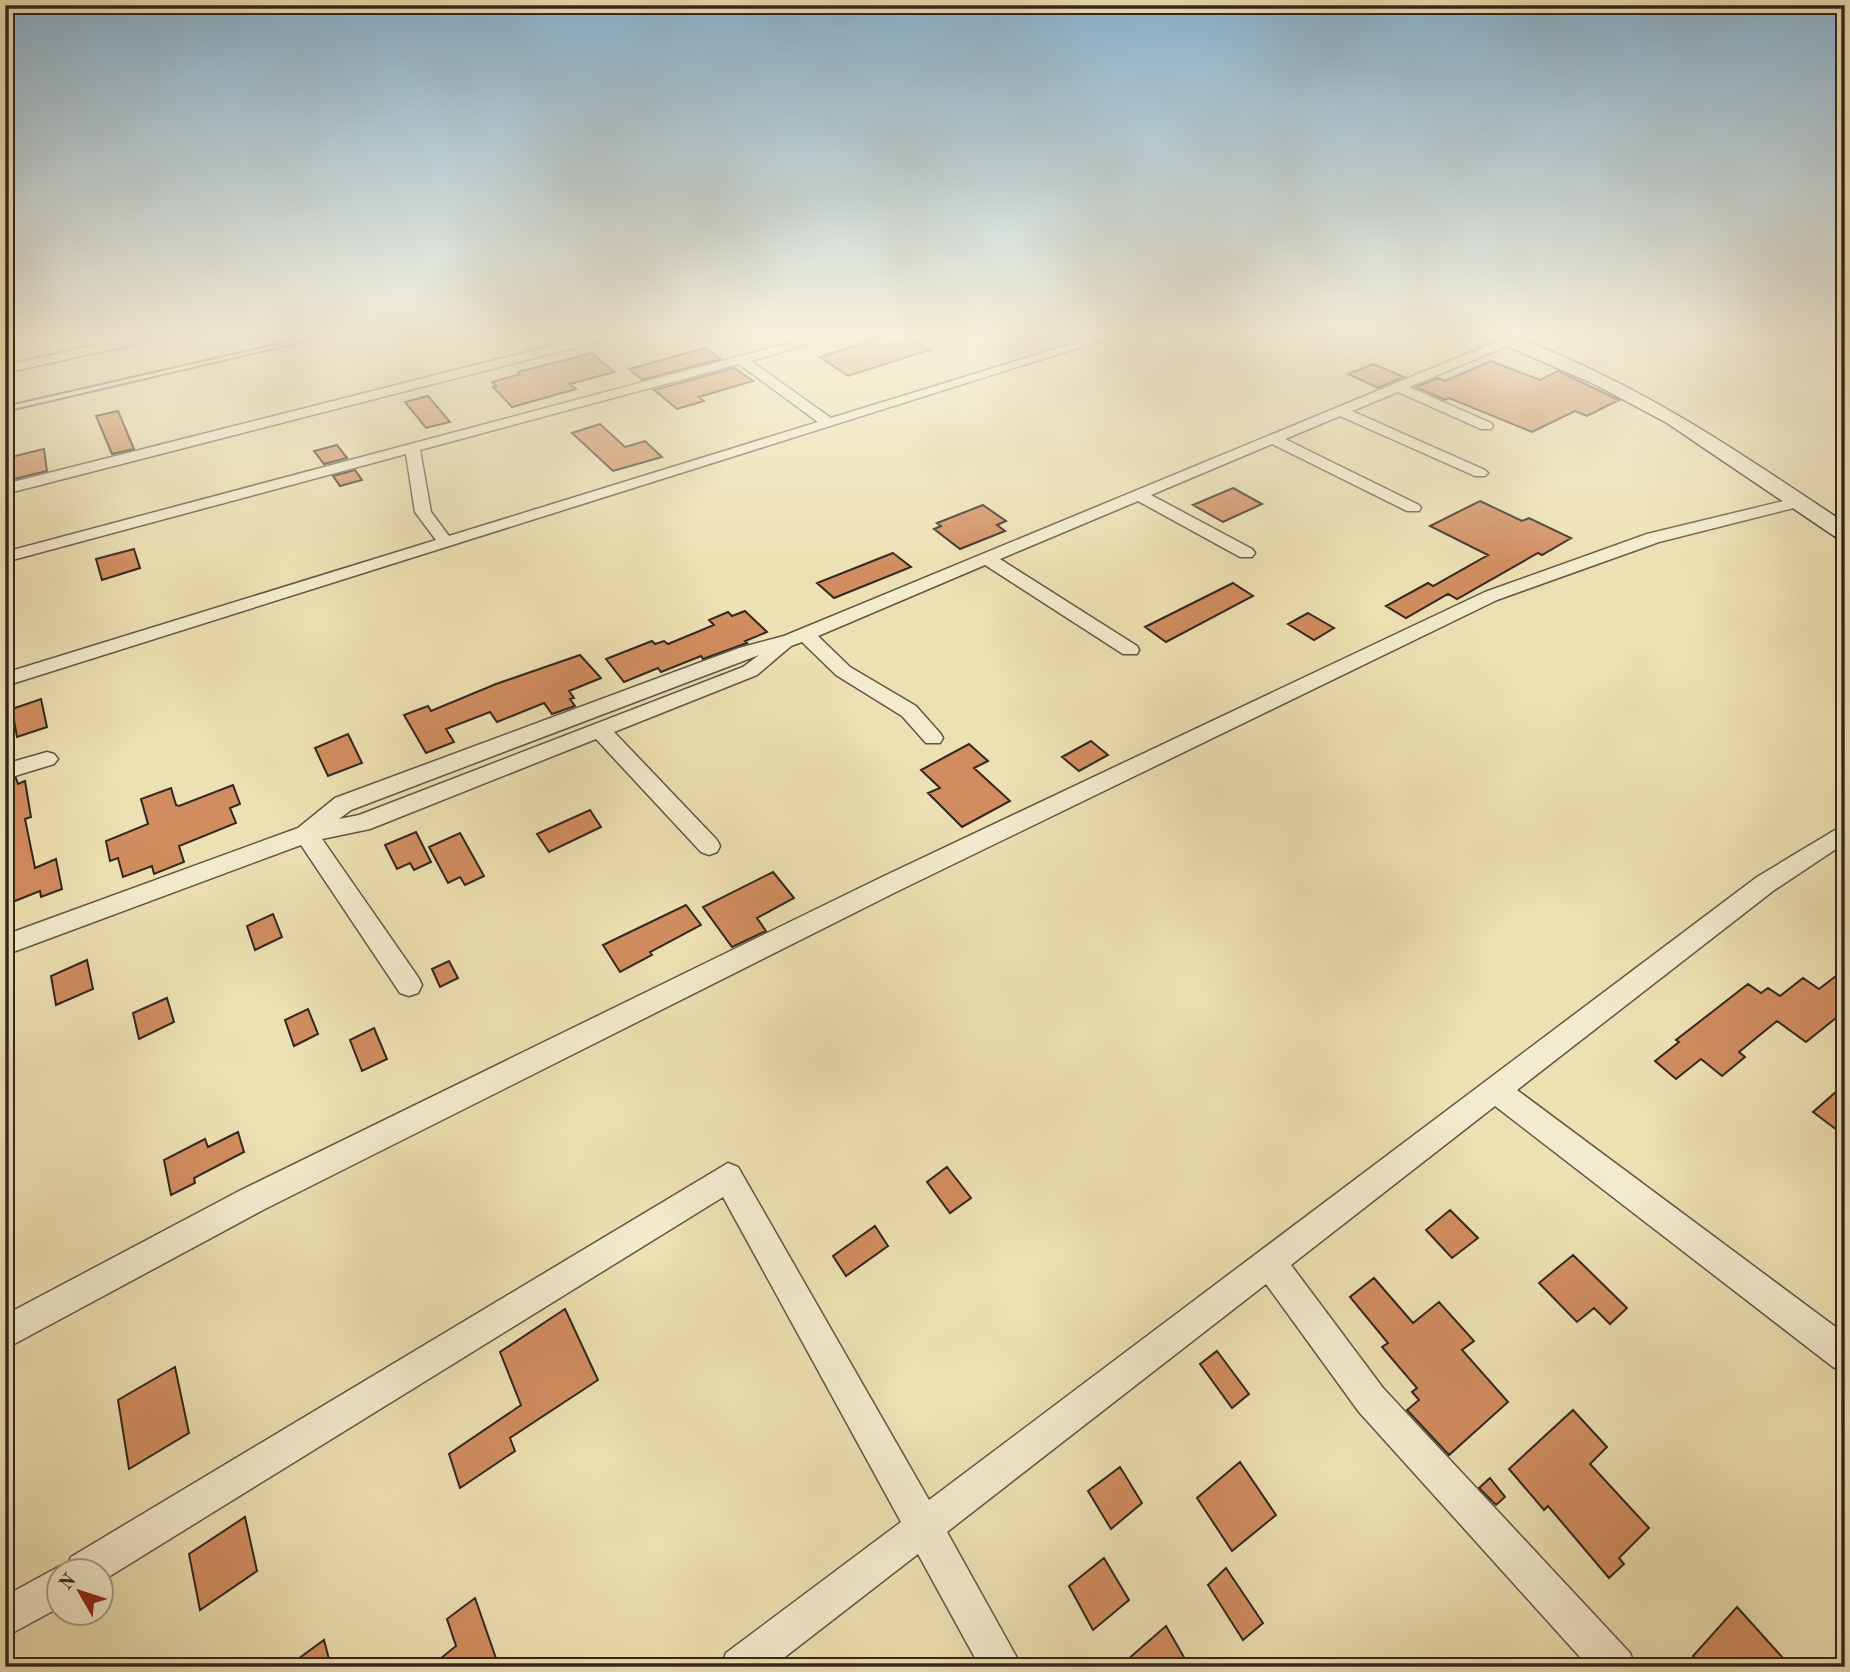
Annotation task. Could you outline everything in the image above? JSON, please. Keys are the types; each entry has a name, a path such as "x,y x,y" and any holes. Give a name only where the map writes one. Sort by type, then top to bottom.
{"main road":[{"path":"1659,411 1845,533"}],"street":[{"path":"5,489 310,411"},
{"path":"5,557 546,411"},
{"path":"811,411 829,424"},
{"path":"5,680 870,411"},
{"path":"306,834 343,804 746,652 798,637 1340,411"},
{"path":"1340,411 1480,473"},
{"path":"1452,411 1486,426"},
{"path":"1273,439 1413,508"},
{"path":"412,447 424,512 446,543"},
{"path":"1139,495 1246,553"},
{"path":"5,1333 252,1200 865,896 1491,596 1653,538 1800,502"},
{"path":"986,558 1130,650"},
{"path":"5,945 306,834 362,823 750,671 798,637"},
{"path":"798,637 843,671 909,711 933,738"},
{"path":"600,730 709,846"},
{"path":"5,772 47,759"},
{"path":"740,1667 1765,884 1845,832"},
{"path":"306,834 409,985"},
{"path":"1494,1090 1845,1355"},
{"path":"107,1556 728,1177 1002,1667"},
{"path":"1269,1262 1371,1400 1616,1667"},
{"path":"5,1618 46,1593"}],"building":[{"path":"118,411 134,449 112,454 96,416"},
{"path":"412,411 441,411 450,422 426,428"},
{"path":"1481,411 1575,411 1532,432"},
{"path":"1575,411 1597,411 1587,416"},
{"path":"600,424 625,447 645,441 662,457 613,471 572,433"},
{"path":"337,445 347,458 324,464 314,451"},
{"path":"44,449 47,471 14,479 11,457"},
{"path":"355,470 362,480 340,486 333,476"},
{"path":"1233,488 1262,504 1223,522 1193,505"},
{"path":"1480,501 1522,521 1529,518 1571,538 1542,555 1538,553 1457,599 1448,594 1406,618 1386,606 1428,583 1433,586 1488,555 1430,526"},
{"path":"983,505 1006,521 997,525 1005,531 960,549 934,529 941,526 937,523"},
{"path":"134,549 140,568 102,580 96,559"},
{"path":"893,553 911,567 834,598 817,583"},
{"path":"1233,583 1253,596 1166,642 1145,627"},
{"path":"745,611 767,632 745,641 747,643 703,659 701,656 661,672 658,668 624,682 606,659 652,641 655,644 664,641 668,644 714,625 709,620 728,612 732,616"},
{"path":"1308,613 1334,628 1314,640 1288,624"},
{"path":"580,655 601,678 569,691 575,706 552,714 544,703 497,722 490,712 446,729 454,742 426,753 404,715 428,706 431,711 496,684"},
{"path":"41,699 47,727 17,737 12,709"},
{"path":"348,734 362,763 328,776 315,748"},
{"path":"1091,741 1108,755 1079,771 1062,757"},
{"path":"969,744 988,761 974,768 1010,801 962,827 928,793 940,788 921,770"},
{"path":"16,778 18,784 25,781 31,817 25,819 35,868 56,859 62,889 41,897 40,891 5,905 5,781"},
{"path":"233,785 240,804 230,808 236,823 179,846 184,862 154,874 152,866 123,877 118,858 110,861 106,841 148,824 141,799 171,788 176,805 179,806"},
{"path":"590,810 601,827 549,852 537,834"},
{"path":"416,832 431,862 414,870 410,863 397,869 385,845"},
{"path":"460,833 484,876 465,885 460,877 448,883 429,847"},
{"path":"773,872 794,898 757,918 766,931 732,947 703,907"},
{"path":"686,905 701,925 650,952 652,955 620,972 603,945"},
{"path":"273,914 282,937 255,950 247,926"},
{"path":"87,960 93,989 56,1005 51,976"},
{"path":"449,961 458,978 440,987 432,969"},
{"path":"1845,969 1845,1025 1836,1018 1806,1042 1777,1021 1739,1052 1745,1057 1722,1076 1701,1059 1676,1079 1655,1061 1679,1042 1676,1040 1748,984 1761,993 1768,988 1780,996 1803,978 1819,989"},
{"path":"167,998 174,1022 139,1039 133,1013"},
{"path":"308,1009 318,1034 294,1046 285,1020"},
{"path":"374,1028 387,1059 362,1071 350,1040"},
{"path":"1845,1084 1845,1136 1813,1112"},
{"path":"238,1132 244,1152 194,1178 195,1183 171,1195 164,1160 205,1139 208,1147"},
{"path":"947,1167 971,1198 950,1213 927,1182"},
{"path":"1450,1210 1478,1238 1452,1258 1426,1230"},
{"path":"875,1226 888,1246 846,1276 833,1256"},
{"path":"1573,1255 1627,1308 1610,1324 1594,1308 1577,1322 1539,1283"},
{"path":"1374,1278 1413,1323 1439,1302 1474,1341 1462,1350 1508,1402 1449,1455 1407,1410 1419,1400 1412,1392 1417,1388 1382,1347 1388,1343 1350,1297"},
{"path":"565,1309 598,1380 510,1438 515,1451 460,1488 449,1454 521,1405 500,1352"},
{"path":"1217,1351 1249,1394 1232,1408 1200,1364"},
{"path":"175,1367 189,1433 129,1469 118,1400"},
{"path":"1573,1410 1607,1447 1590,1464 1649,1528 1619,1558 1624,1564 1609,1578 1548,1506 1544,1510 1509,1469"},
{"path":"1240,1462 1276,1515 1232,1551 1197,1498"},
{"path":"1120,1467 1142,1503 1111,1529 1088,1491"},
{"path":"1490,1478 1505,1497 1496,1505 1479,1488"},
{"path":"245,1517 257,1571 200,1610 189,1554"},
{"path":"1104,1558 1129,1600 1093,1630 1069,1586"},
{"path":"1226,1568 1263,1623 1243,1640 1208,1585"},
{"path":"475,1598 499,1667 430,1667 456,1646 447,1619"},
{"path":"1737,1607 1791,1667 1702,1667 1693,1656"},
{"path":"1166,1626 1185,1659 1176,1667 1119,1667"},
{"path":"324,1640 331,1667 287,1667"}]}
